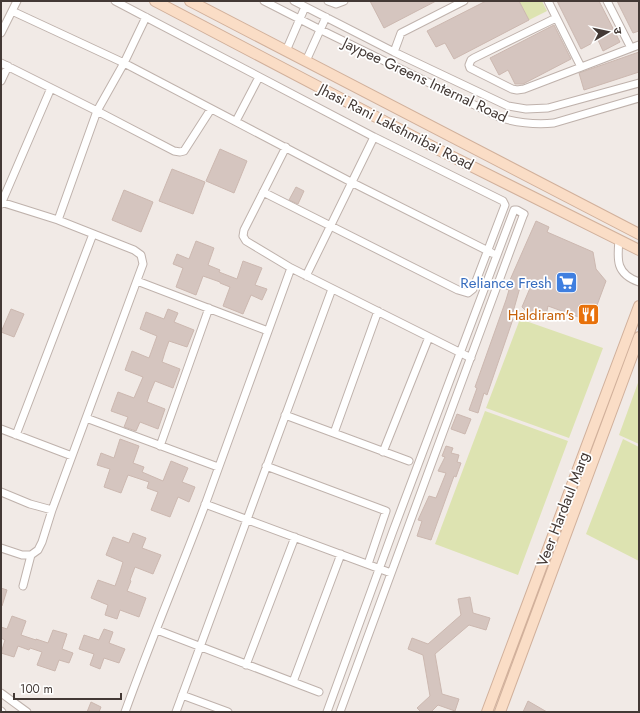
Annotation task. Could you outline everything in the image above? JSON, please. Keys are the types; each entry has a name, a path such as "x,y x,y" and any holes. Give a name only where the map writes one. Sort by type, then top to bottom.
{"main road":[{"name":"Jhasi Rani Lakshmibai Road","path":"155,1 453,157 639,250"},
{"name":"Jhasi Rani Lakshmibai Road","path":"190,1 639,234"},
{"name":"Veer Hardaul Marg","path":"487,712 639,306"},
{"name":"Veer Hardaul Marg","path":"500,712 639,337"}],"street":[{"path":"1,33 17,1"},
{"path":"115,1 374,137 503,201 505,207 473,289 468,293 464,293 263,192"},
{"name":"Jaypee Greens Internal Road","path":"264,1 501,118 523,124 554,123 639,98"},
{"name":"Jaypee Greens Internal Road","path":"294,1 394,52 508,106 526,109 548,108 639,83"},
{"path":"328,1 336,4 344,1"},
{"path":"394,52 401,33 464,1"},
{"path":"548,1 581,67"},
{"path":"607,1 631,48"},
{"path":"286,51 305,7"},
{"path":"12,11 124,63 351,182 497,255"},
{"path":"58,220 97,111 124,63 146,17"},
{"path":"306,61 326,17"},
{"path":"556,18 474,58 471,60 469,65 470,68 517,90 524,89 639,45"},
{"path":"1,81 4,64 174,151 180,152 184,151 188,146 211,109"},
{"path":"236,121 260,77"},
{"path":"1,548 22,555 31,555 38,550 42,542 52,510 143,264 141,255 134,250 58,220 1,203 51,88"},
{"path":"306,276 329,226 374,137"},
{"path":"286,147 244,230 243,236 246,241 306,276 471,358"},
{"path":"327,712 379,568 514,210 517,210 524,214 524,216 340,712"},
{"path":"16,435 93,234"},
{"path":"619,240 617,259 620,268 626,275 639,282"},
{"path":"125,712 205,504 291,268"},
{"path":"137,280 268,331"},
{"path":"176,712 332,289"},
{"path":"160,446 209,308"},
{"path":"334,433 378,312"},
{"path":"383,452 429,337"},
{"path":"285,415 409,461"},
{"path":"86,418 218,467"},
{"path":"1,429 72,456"},
{"path":"266,466 386,511 368,564"},
{"path":"1,492 30,504 52,510"},
{"path":"205,504 391,572"},
{"path":"246,665 295,537"},
{"path":"293,682 340,554"},
{"path":"23,586 31,555"},
{"path":"157,630 319,692"},
{"path":"1,693 27,712"},
{"path":"182,695 228,712"}],"green space":[{"path":"519,1 542,1 547,11 529,20"},
{"path":"520,319 603,348 569,438 486,408"},
{"path":"639,380 639,444 619,435"},
{"path":"485,411 568,441 518,575 435,544"},
{"path":"623,439 639,447 639,561 586,534"}],"building":[{"path":"370,1 436,1 384,28"},
{"path":"486,1 519,1 529,20 454,59 445,43 436,47 427,31"},
{"path":"557,1 599,1 620,42 603,51 598,40 581,49"},
{"path":"617,1 639,1 639,31 633,33"},
{"path":"554,25 571,59 523,84 515,84 508,70 499,75 490,58"},
{"path":"639,52 639,72 584,90 579,73"},
{"path":"220,149 247,161 234,193 206,181"},
{"path":"172,169 205,182 193,214 159,201"},
{"path":"296,187 304,191 298,204 289,200"},
{"path":"124,190 153,202 141,232 112,220"},
{"path":"536,221 549,227 547,232 593,252 596,269 606,281 590,324 583,322 584,319 548,306 545,320 532,316 522,307 533,281 523,277 511,319 513,319 487,395 484,393 478,413 469,410 477,388 475,387 506,300 509,290 506,289"},
{"path":"196,241 214,248 208,265 220,270 219,272 237,279 243,261 262,268 255,285 267,289 262,300 251,295 243,314 223,306 230,287 220,282 203,276 196,295 176,287 183,268 173,264 177,254 189,259"},
{"path":"11,309 24,314 14,337 1,332"},
{"path":"168,309 178,313 174,322 194,330 187,347 169,341 165,352 162,362 180,369 173,388 155,381 150,393 147,402 165,409 158,429 140,422 136,431 124,427 128,417 111,411 118,392 134,398 143,377 125,370 132,351 149,358 157,336 140,329 146,312 164,319"},
{"path":"457,414 471,419 465,434 451,429"},
{"path":"120,439 139,446 133,463 144,467 142,472 163,481 171,461 188,468 182,482 195,487 189,502 178,497 170,517 151,510 158,492 147,488 149,482 128,475 121,493 104,487 110,469 97,465 101,453 114,458"},
{"path":"446,446 453,448 451,453 459,455 457,462 461,463 456,477 454,476 431,540 417,536 422,521 418,520 429,496 436,498 446,473 438,471 445,457 442,456"},
{"path":"133,533 146,538 142,548 161,555 153,574 135,567 130,580 131,581 127,591 146,598 139,617 120,610 117,619 105,615 108,605 91,598 98,580 115,586 123,562 106,555 113,537 129,543"},
{"path":"1,588 7,590 2,606 1,606"},
{"path":"470,597 473,613 490,618 486,630 469,625 435,654 442,694 459,699 455,711 438,705 431,712 421,712 417,708 430,696 423,655 408,649 412,638 428,644 461,615 458,599"},
{"path":"12,616 26,621 21,635 36,640 48,643 53,630 67,634 62,649 73,653 69,663 59,660 55,671 37,665 42,652 30,648 29,650 18,646 14,657 1,653 5,640 1,638 1,627 7,629"},
{"path":"104,629 113,632 109,643 125,649 119,663 104,658 100,669 90,665 94,654 79,649 84,635 99,640"},
{"path":"528,701 547,712 523,712"},
{"path":"91,702 101,707 99,712 87,712"}],"place":[{"name":"Reliance Fresh","path":"567,283"},
{"name":"Haldiram's","path":"589,315"}]}
